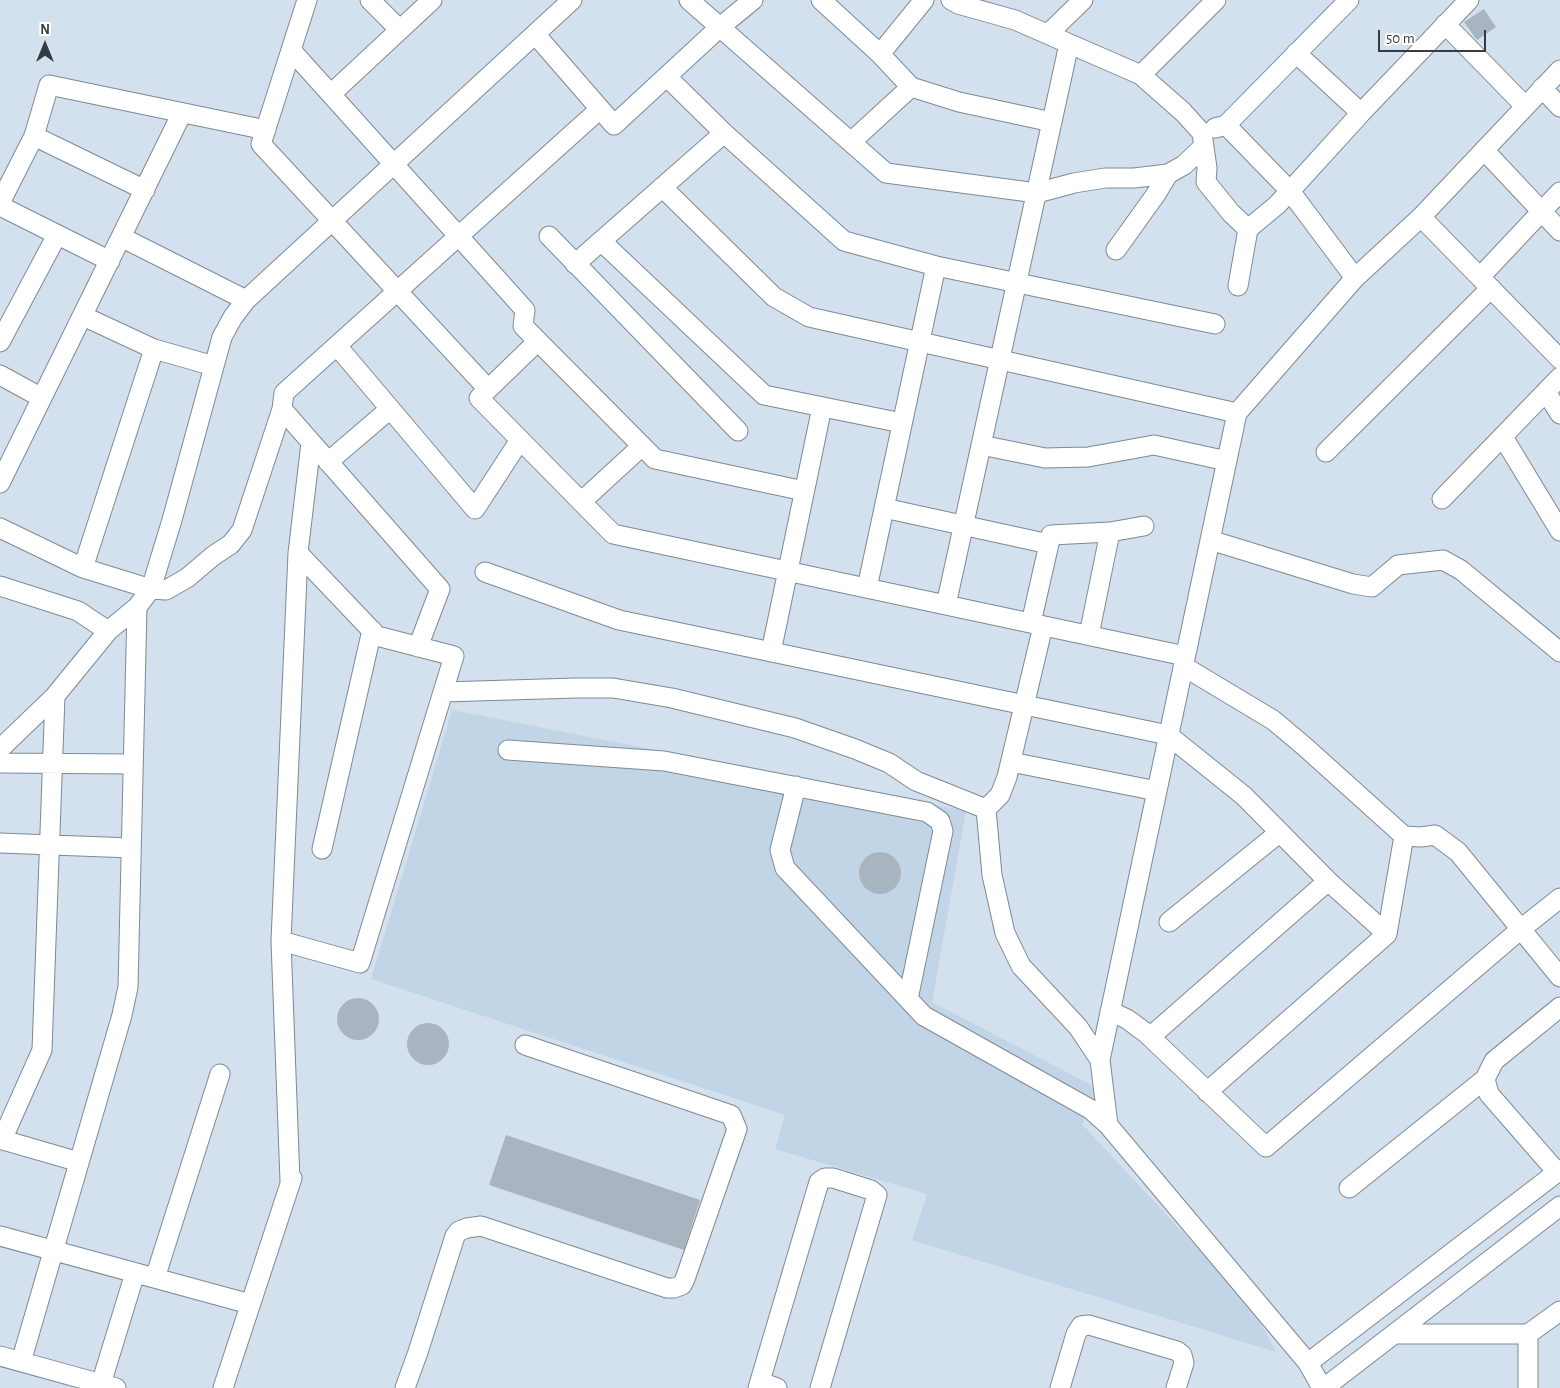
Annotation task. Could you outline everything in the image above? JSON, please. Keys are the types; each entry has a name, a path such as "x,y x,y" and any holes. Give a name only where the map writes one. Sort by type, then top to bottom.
{"street":[{"path":"307,0 261,144 488,389"},
{"path":"370,0 400,30"},
{"path":"331,94 432,0"},
{"path":"0,749 55,696 108,631 137,607 151,589 172,520 222,337 246,300 572,0"},
{"path":"689,0 886,173 1037,193 1074,183 1104,178 1168,174 1184,165 1203,140 1226,125 1349,0"},
{"path":"535,34 614,125 720,27 753,0"},
{"path":"820,0 880,54 911,87 959,102 1052,122"},
{"path":"880,54 924,0"},
{"path":"1048,34 1083,0"},
{"path":"1141,75 1216,0"},
{"path":"1238,286 1248,229 1290,191 1469,0"},
{"path":"957,1 1015,20 1141,75 1183,112 1203,140 1207,168 1206,182"},
{"path":"1445,24 1525,106"},
{"path":"946,605 1069,44"},
{"path":"291,50 525,310 523,326 655,459 804,491"},
{"path":"1296,53 1361,114"},
{"path":"1108,1125 1100,1060 1237,413 1355,278 1422,216 1560,70"},
{"path":"666,77 724,133 844,241 936,266 1215,324"},
{"path":"110,261 0,205 34,136 49,84 266,130"},
{"path":"851,142 911,87"},
{"path":"1542,88 1560,107"},
{"path":"0,528 83,568 151,589 166,590 187,578 213,556 231,544 242,530 282,409 284,394 600,109"},
{"path":"2,475 83,316 182,112"},
{"path":"1226,125 1290,191 1355,278"},
{"path":"575,264 724,133"},
{"path":"34,136 144,190"},
{"path":"1484,150 1560,231"},
{"path":"1184,165 1206,182 1231,213 1248,229"},
{"path":"1116,250 1168,174"},
{"path":"662,187 774,297 809,317 1237,413"},
{"path":"1326,452 1486,282 1560,192"},
{"path":"1422,216 1560,359"},
{"path":"0,342 57,235"},
{"path":"549,236 738,431"},
{"path":"122,237 246,300"},
{"path":"601,241 764,395 902,423"},
{"path":"867,588 936,266"},
{"path":"83,316 154,349 214,366"},
{"path":"538,341 479,398 613,534 1037,624 1184,661 1273,720 1404,836 1422,837 1435,835 1458,852 1560,977"},
{"path":"336,346 475,509 520,440"},
{"path":"83,568 154,349"},
{"path":"0,375 42,398"},
{"path":"1442,499 1560,377"},
{"path":"1546,392 1560,414"},
{"path":"771,652 822,407"},
{"path":"328,462 390,408"},
{"path":"282,409 440,589 418,647"},
{"path":"1503,436 1560,531"},
{"path":"223,1388 291,1180 281,941 298,553 311,442"},
{"path":"981,445 1045,458 1088,457 1154,445 1227,461"},
{"path":"581,502 642,446"},
{"path":"884,508 1049,544"},
{"path":"986,809 1000,795 1011,762 1024,705 1050,535 1110,532 1144,526"},
{"path":"1089,636 1110,532"},
{"path":"1210,540 1353,584 1372,587 1398,565 1443,560 1461,570 1560,652"},
{"path":"281,941 360,963 454,656 378,636 298,553"},
{"path":"485,572 619,620 1168,735 1244,796 1328,881 1387,934"},
{"path":"0,586 78,611 108,631"},
{"path":"21,1362 122,1015 128,987 137,607"},
{"path":"322,849 372,630"},
{"path":"443,692 614,688 672,698 796,728 890,763 916,781 986,809"},
{"path":"55,696 42,1050 1,1139 79,1162"},
{"path":"508,750 664,761 927,812 940,821 943,831 908,999"},
{"path":"1011,762 1157,791"},
{"path":"0,763 133,764"},
{"path":"796,786 780,850 786,868 924,1016 1090,1108 1108,1125 1308,1363 1323,1388 1560,1206"},
{"path":"986,809 992,875 1005,933 1021,966 1078,1028 1100,1060"},
{"path":"1169,922 1280,832"},
{"path":"1207,1092 1387,934 1404,836"},
{"path":"0,843 131,848"},
{"path":"1150,1038 1328,881"},
{"path":"1110,1011 1127,1019 1150,1038 1266,1148 1521,929 1560,898"},
{"path":"1349,1188 1485,1079 1494,1061 1560,1008"},
{"path":"405,1388 455,1236 459,1231 481,1226 668,1288 682,1285 685,1280 737,1129 730,1115 525,1045"},
{"path":"154,1278 220,1074"},
{"path":"1308,1363 1559,1171 1489,1094 1485,1079"},
{"path":"765,1386 819,1182 824,1178 833,1178 871,1190 877,1195 820,1388"},
{"path":"0,1236 250,1304"},
{"path":"0,1356 109,1386 135,1273"},
{"path":"1394,1334 1528,1334 1560,1311"},
{"path":"1060,1388 1076,1334 1081,1326 1089,1325 1177,1351 1182,1355 1184,1363 1176,1388"},
{"path":"1528,1334 1528,1388"}],"shaded area":[{"path":"452,710 966,811 932,1002 1101,1090 1082,1124 1253,1308 1276,1352 912,1240 927,1194 775,1149 785,1115 371,979"}],"building":[{"path":"1484,9 1496,27 1477,40 1464,22"},
{"path":"880,852 895,858 901,873 895,888 880,894 865,888 859,873 865,858"},
{"path":"362,998 370,1001 376,1007 379,1019 376,1031 370,1037 354,1040 346,1037 340,1031 337,1015 340,1007 346,1001"},
{"path":"432,1023 440,1026 446,1032 449,1044 446,1056 440,1062 424,1065 416,1062 410,1056 407,1040 410,1032 416,1026"},
{"path":"506,1135 700,1200 684,1250 489,1185"}]}
